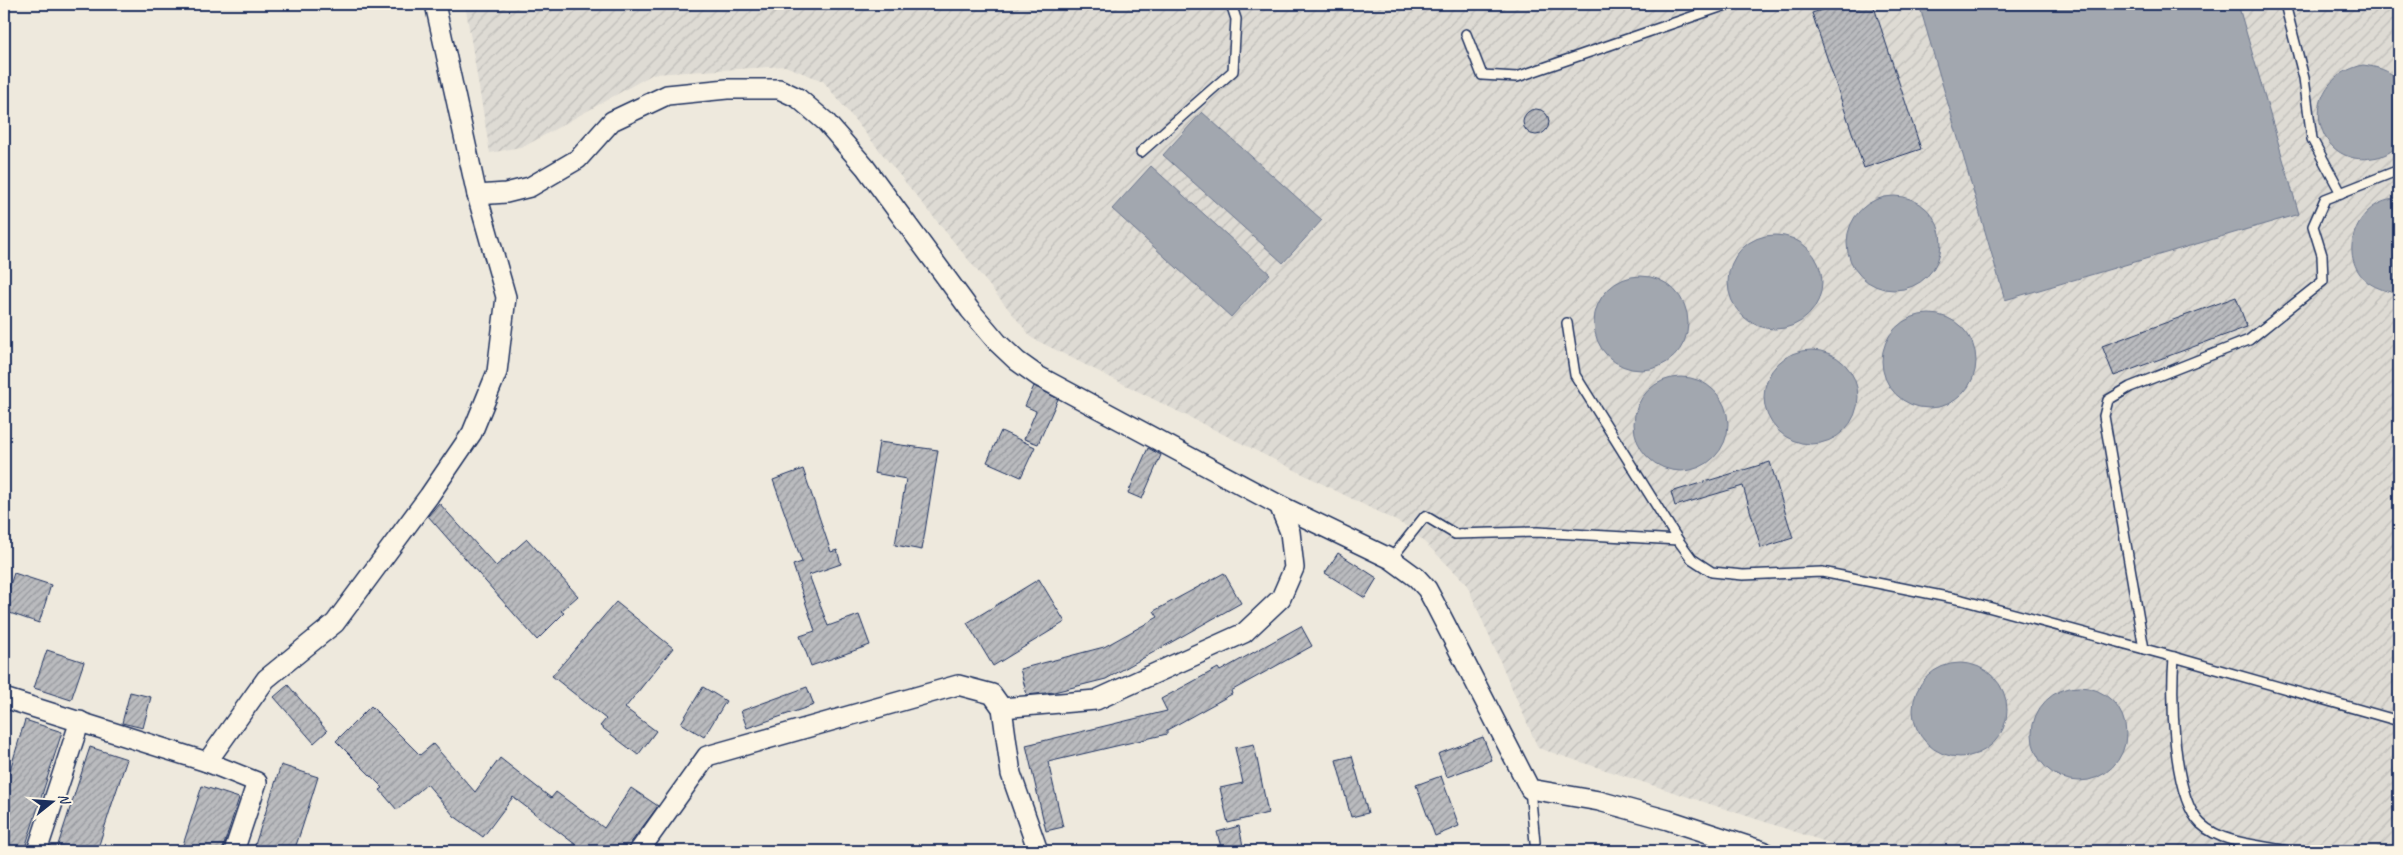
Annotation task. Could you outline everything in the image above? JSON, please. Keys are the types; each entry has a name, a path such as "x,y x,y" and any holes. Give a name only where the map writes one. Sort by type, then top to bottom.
{"street":[{"path":"207,762 266,679 335,622 472,433 497,372 506,297 477,196 435,4"},
{"path":"477,196 506,193 530,187 578,159 612,121 645,103 667,94 727,89 778,89 798,98 826,122 865,167 970,310 1016,361 1038,376 1279,504 1391,560 1417,578 1427,589 1530,789 1599,801 1668,820 1762,851"},
{"path":"1002,708 1096,700 1244,633 1281,598 1294,568 1290,532 1279,504"},
{"path":"639,851 707,756 958,685 992,694 1002,708 1011,774 1038,851"},
{"path":"4,698 207,762 257,782 234,851"},
{"path":"37,851 80,721"}],"lane":[{"path":"1141,152 1233,70 1236,19 1231,4"},
{"path":"1466,34 1482,75 1517,78 1730,4"},
{"path":"2285,4 2304,78 2312,139 2341,193"},
{"path":"2144,649 2104,416 2108,400 2130,387 2249,340 2323,281 2322,255 2313,226 2325,199 2399,170"},
{"path":"1567,323 1575,375 1678,540 1692,559 1712,572 1743,575 1822,572 1962,600 2174,657 2399,721"},
{"path":"1391,560 1425,516 1455,534 1537,532 1678,540"},
{"path":"2174,657 2172,693 2174,727 2182,777 2191,811 2202,825 2224,838 2288,851"},
{"path":"1530,789 1535,843"}],"shaded area":[{"path":"465,4 2399,4 2399,851 1854,851 1538,748 1466,583 1414,532 1406,526 1032,338 823,81 785,66 653,74 525,146 490,153"},
{"path":"1919,4 2238,4 2299,214 2005,300"},
{"path":"2363,65 2383,70 2399,80 2399,144 2380,157 2352,158 2336,150 2325,137 2320,121 2320,104 2327,88 2341,74"},
{"path":"1202,112 1322,220 1283,263 1163,155"},
{"path":"1151,166 1270,274 1231,317 1112,209"},
{"path":"1894,196 1912,200 1927,210 1937,225 1941,243 1937,261 1927,276 1912,286 1894,290 1876,286 1861,276 1851,261 1847,243 1851,225 1861,210 1876,200"},
{"path":"2399,199 2398,294 2383,290 2369,283 2359,272 2353,259 2352,245 2355,231 2362,218 2372,208 2384,201"},
{"path":"1775,235 1793,239 1808,249 1818,264 1822,282 1818,300 1808,315 1793,325 1775,329 1757,325 1742,315 1732,300 1728,282 1732,264 1742,249 1757,239"},
{"path":"1641,276 1659,280 1674,290 1684,305 1688,323 1684,341 1674,356 1659,366 1641,370 1623,366 1608,356 1598,341 1594,323 1598,305 1608,290 1623,280"},
{"path":"1929,314 1947,318 1962,328 1972,343 1976,361 1972,379 1962,394 1947,404 1929,408 1911,404 1896,394 1886,379 1882,361 1886,343 1896,328 1911,318"},
{"path":"1811,350 1829,354 1844,364 1854,379 1858,397 1854,415 1844,430 1829,440 1811,444 1793,440 1778,430 1768,415 1764,397 1768,379 1778,364 1793,354"},
{"path":"1681,377 1699,381 1714,391 1724,406 1728,424 1724,442 1714,457 1699,467 1681,471 1663,467 1648,457 1638,442 1634,424 1638,406 1648,391 1663,381"},
{"path":"1960,663 1978,667 1993,677 2003,692 2007,710 2003,728 1993,743 1978,753 1960,757 1942,753 1927,743 1917,728 1913,710 1917,692 1927,677 1942,667"},
{"path":"2079,687 2097,691 2112,701 2122,716 2126,734 2122,752 2112,767 2097,777 2079,781 2061,777 2046,767 2036,752 2032,734 2036,716 2046,701 2061,691"}],"building":[{"path":"1840,4 1873,4 1921,149 1864,168 1812,13"},
{"path":"1536,109 1545,113 1549,122 1545,131 1536,135 1527,131 1523,122 1527,113"},
{"path":"2236,297 2247,327 2114,376 2102,346"},
{"path":"1034,386 1058,399 1038,444 1024,439 1036,411 1025,406"},
{"path":"1001,431 1035,447 1021,477 987,462"},
{"path":"879,442 938,450 922,550 895,545 906,479 874,473"},
{"path":"1148,448 1161,455 1142,499 1128,493"},
{"path":"1770,462 1793,538 1761,548 1743,486 1675,506 1671,492"},
{"path":"803,469 831,552 837,550 841,564 809,575 828,626 859,615 870,645 811,666 800,636 815,631 793,565 802,562 773,480"},
{"path":"439,503 496,566 527,539 578,596 561,611 564,613 537,640 428,516"},
{"path":"1338,553 1377,578 1365,598 1325,573"},
{"path":"14,573 51,585 39,623 4,611 4,603"},
{"path":"1224,573 1241,603 1106,679 1054,692 1027,695 1020,669 1104,647 1158,617 1154,611"},
{"path":"1039,579 1065,622 993,666 967,623"},
{"path":"616,602 673,648 625,708 656,731 638,755 600,726 606,719 552,676"},
{"path":"1301,626 1312,646 1231,691 1232,694 1167,730 1167,734 1048,762 1063,827 1046,831 1026,745 1167,711 1161,699 1218,668 1220,671"},
{"path":"47,650 84,662 71,700 34,688"},
{"path":"288,685 327,731 314,743 274,697"},
{"path":"703,687 726,701 704,737 681,723"},
{"path":"807,687 814,705 747,728 741,711"},
{"path":"130,692 151,697 143,728 122,723"},
{"path":"371,706 420,755 433,744 475,792 500,758 551,798 556,792 604,828 631,788 658,806 630,844 628,851 584,851 513,797 483,837 454,816 427,784 397,810 380,790 383,788 336,741"},
{"path":"25,720 62,732 24,851 4,851 4,790"},
{"path":"1483,737 1492,760 1447,777 1438,754"},
{"path":"1254,744 1268,813 1228,823 1220,788 1243,783 1235,748"},
{"path":"90,747 127,759 97,851 56,851"},
{"path":"1352,756 1368,813 1351,817 1336,760"},
{"path":"281,765 318,777 302,828 294,851 253,851"},
{"path":"1441,776 1459,826 1435,836 1416,785"},
{"path":"202,786 239,798 222,851 181,851"},
{"path":"1239,826 1244,851 1222,851 1217,832"}]}
